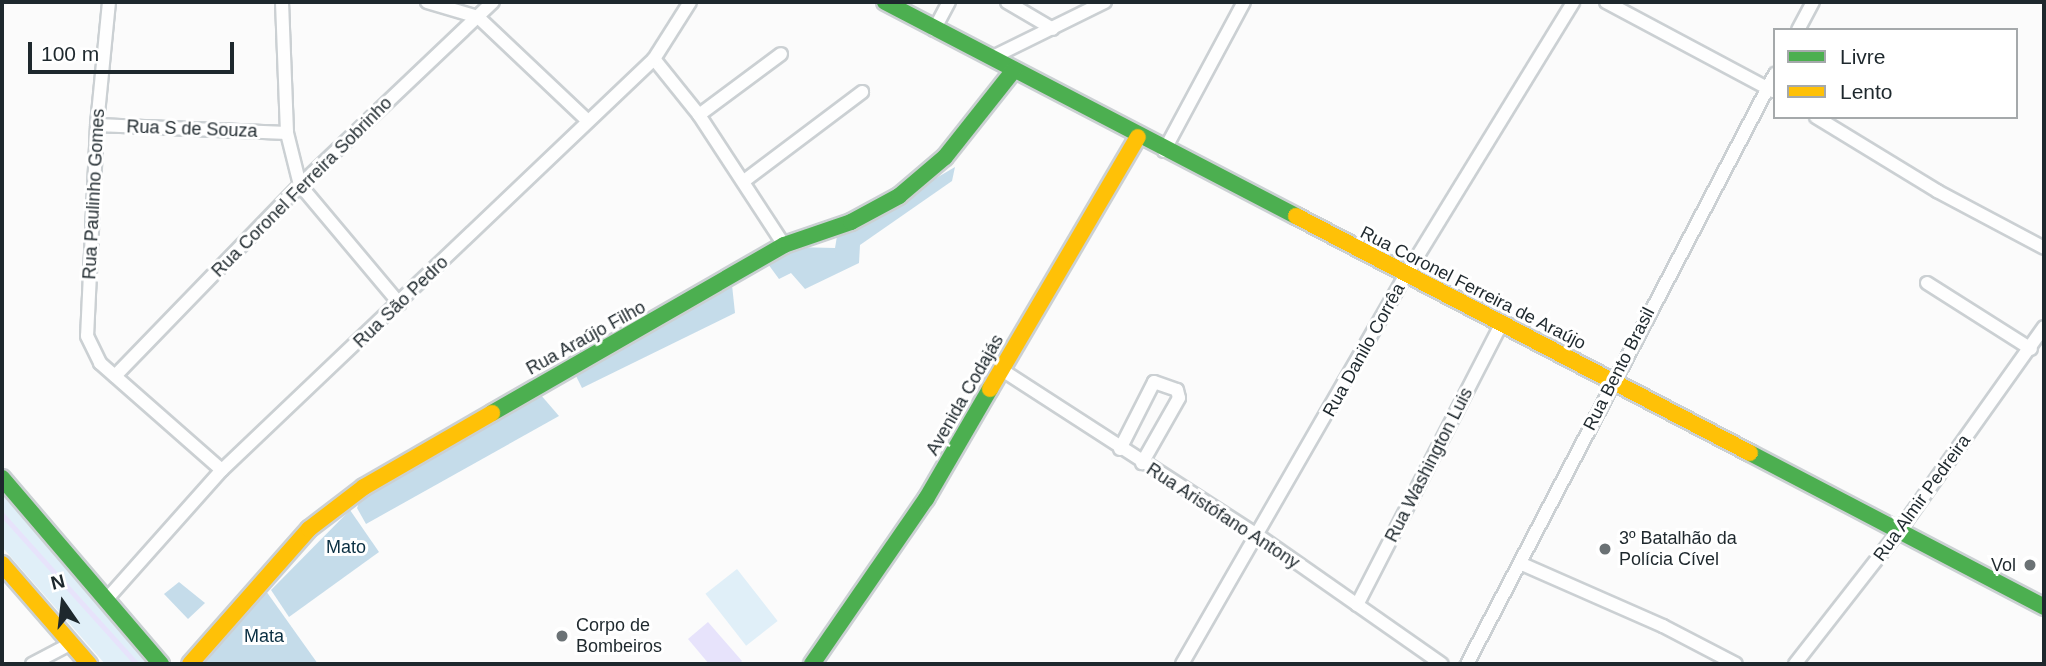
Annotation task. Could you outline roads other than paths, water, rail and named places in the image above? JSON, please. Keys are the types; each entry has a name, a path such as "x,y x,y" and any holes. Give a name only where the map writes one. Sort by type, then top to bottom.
{"street":[{"name":"Rua Paulinho Gomes","path":"109,2 97,125 86,330 93,353 114,376 222,470"},
{"path":"282,2 287,133 300,185 400,304"},
{"path":"427,2 478,17 587,120"},
{"name":"Rua Coronel Ferreira Sobrinho","path":"114,376 300,185 493,2"},
{"name":"Rua São Pedro","path":"106,600 222,470 400,304 587,120 654,59 690,2"},
{"name":"Rua Coronel Ferreira de Araújo","path":"885,2 1164,151 2044,607"},
{"path":"934,30 949,2"},
{"path":"1007,2 1053,29"},
{"path":"991,58 1105,2"},
{"path":"1164,151 1244,2"},
{"name":"Rua Danilo Corrêa","path":"1182,664 1259,536 1406,275 1573,2"},
{"path":"1606,2 1771,90"},
{"path":"1799,28 1813,2"},
{"path":"699,115 781,54"},
{"path":"654,59 699,115 784,245"},
{"name":"Rua Araújo Filho","path":"190,664 309,529 364,486 784,245 851,222 899,196 945,157 1014,70"},
{"name":"Rua Bento Brasil","path":"1468,664 1522,564 1611,382 1771,90"},
{"path":"744,181 862,92"},
{"path":"1818,119 1937,191 2044,247"},
{"name":"Rua S de Souza","path":"97,125 287,133"},
{"name":"Avenida Codajás","path":"812,664 926,499 1138,137"},
{"path":"1927,283 2031,349"},
{"name":"Rua Washington Luis","path":"1357,605 1501,325"},
{"name":"Rua Almir Pedreira","path":"1795,664 1899,531 2031,349 2044,327"},
{"name":"Rua Aristófano Antony","path":"1002,370 1120,449 1259,536 1442,664"},
{"path":"1120,449 1153,384 1159,381 1177,390 1179,398 1142,463"},
{"path":"2,478 162,664"},
{"path":"2,564 89,664"},
{"path":"1522,564 1663,626 1735,664"},
{"path":"32,664 70,644"}],"waterway":[{"path":"2,514 137,664"}],"place":[{"name":"3º Batalhão da Polícia Cível","path":"1605,549"},
{"name":"Vol","path":"2030,565"},
{"name":"Corpo de Bombeiros","path":"562,636"}],"park label":[{"name":"Mato","path":"346,547"},
{"name":"Mata","path":"264,636"}]}
